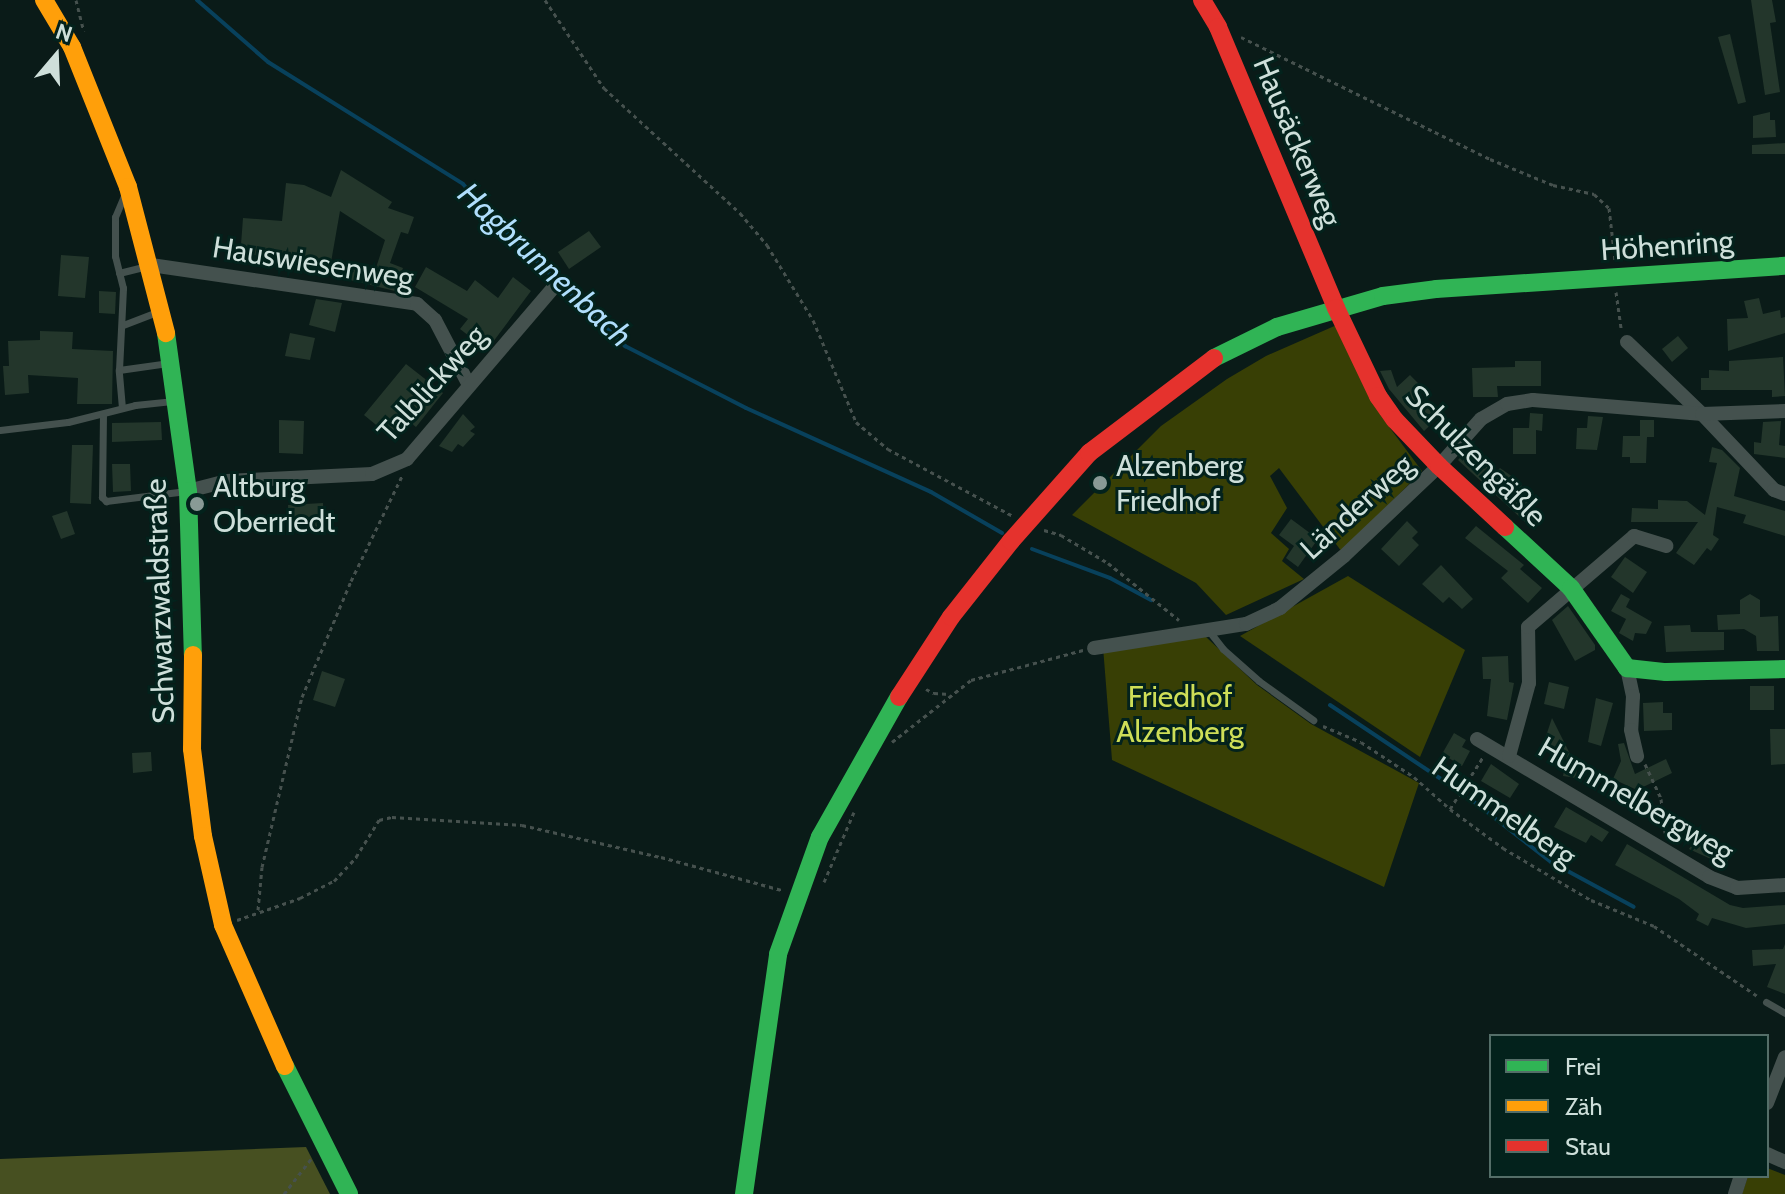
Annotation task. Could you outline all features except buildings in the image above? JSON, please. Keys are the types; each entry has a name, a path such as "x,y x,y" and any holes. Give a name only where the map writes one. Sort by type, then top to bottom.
{"street":[{"name":"Schwarzwaldstraße","path":"44,0 72,47 128,187 162,310 178,401 188,491 193,579 192,749 203,836 223,925 257,1009 349,1194"},
{"name":"Hausäckerweg","path":"1202,0 1218,27 1336,308"},
{"name":"Hauswiesenweg","path":"151,265 417,304 435,320 469,385"},
{"name":"Höhenring","path":"744,1194 778,954 820,837 880,726 951,617 1027,522 1089,453 1189,374 1231,348 1277,327 1336,308 1383,296 1436,289 1785,266"},
{"name":"Talblickweg","path":"188,491 227,481 372,474 407,459 552,289"},
{"name":"Schulzengäßle","path":"1336,308 1378,396 1395,420 1439,466 1571,588 1627,668 1633,696 1631,730 1637,756"},
{"path":"1627,342 1702,414 1774,490 1785,494"},
{"name":"Länderweg","path":"1094,648 1246,624 1280,608 1344,556 1439,466 1481,419 1507,404 1533,400 1702,414 1785,411"},
{"path":"1571,588 1634,536 1666,546"},
{"name":"Hummelbergweg","path":"1509,756 1529,683 1528,627 1571,588"},
{"path":"1627,668 1666,672 1785,669"},
{"name":"Hummelbergweg","path":"1483,743 1709,877 1737,888 1785,885"},
{"path":"1769,1098 1785,1057"}],"lane":[{"path":"122,408 119,370 123,325 115,217 128,187"},
{"path":"119,273 151,265"},
{"path":"123,325 162,310"},
{"path":"119,370 172,363"},
{"path":"0,430 178,401"},
{"path":"103,414 102,497 106,501 188,491"},
{"path":"1209,631 1223,649 1259,681 1313,720"},
{"path":"1766,1002 1785,1013"}],"path":[{"path":"545,0 604,88 740,213 767,245 813,320 856,422 909,462 1027,522"},
{"path":"1218,27 1490,159 1553,185 1594,194 1609,208 1613,223 1621,330 1627,342"},
{"path":"258,910 262,867 302,697 351,581 393,500 407,459"},
{"path":"1051,519 1041,529 1061,535 1108,563 1143,588 1193,634"},
{"path":"899,730 891,743 921,723 949,694 971,680 1043,658 1094,648"},
{"path":"922,688 949,694"},
{"name":"Hummelberg","path":"1313,720 1361,742 1414,777 1450,809 1503,848 1591,900 1654,926 1766,1002"},
{"path":"1450,809 1483,743"},
{"path":"1637,756 1648,767 1661,799 1667,853"},
{"path":"823,884 860,799"},
{"path":"223,925 258,910 300,898 334,881 356,857 379,820 392,817 522,825 661,857 797,894"},
{"path":"284,1194 290,1181 324,1144"}],"green space":[{"path":"1339,324 1381,416 1422,471 1342,552 1279,468 1270,476 1287,508 1271,533 1289,549 1282,561 1304,579 1226,615 1196,583 1072,515 1161,426 1227,379 1266,356"},
{"path":"1348,576 1465,650 1420,757 1240,636"},
{"name":"Friedhof Alzenberg","path":"1205,636 1257,685 1311,724 1419,783 1384,887 1112,760 1103,647"},
{"path":"306,1147 330,1194 0,1194 0,1159"},
{"path":"1769,1169 1785,1175 1785,1194 1742,1194 1747,1178 1769,1178"}],"waterway":[{"name":"Hagbrunnenbach","path":"197,0 268,62 463,184 504,230 625,346 746,408 931,492 1002,533"},
{"name":"Hagbrunnenbach","path":"1032,549 1110,578 1151,600"},
{"name":"Hagbrunnenbach","path":"1330,705 1456,789"},
{"name":"Hagbrunnenbach","path":"1469,798 1551,862 1634,907"}],"traffic: fast":[{"path":"1214,358 1277,327 1383,296 1436,289 1785,266"},
{"path":"166,333 188,491 193,655"},
{"path":"1505,527 1571,588 1627,668 1666,672 1785,669"},
{"path":"744,1194 778,954 820,837 899,697"},
{"path":"285,1066 349,1194"}],"traffic: slow":[{"path":"44,0 72,47 128,187 166,333"},
{"path":"193,655 192,749 203,836 223,925 285,1066"}],"traffic: jam":[{"path":"1202,0 1218,27 1336,308 1378,396 1395,420 1439,466 1505,527"},
{"path":"899,697 951,617 1011,541 1089,453 1214,358"}],"place":[{"name":"Alzenberg Friedhof","path":"1100,483"},
{"name":"Altburg Oberriedt","path":"197,504"}]}
